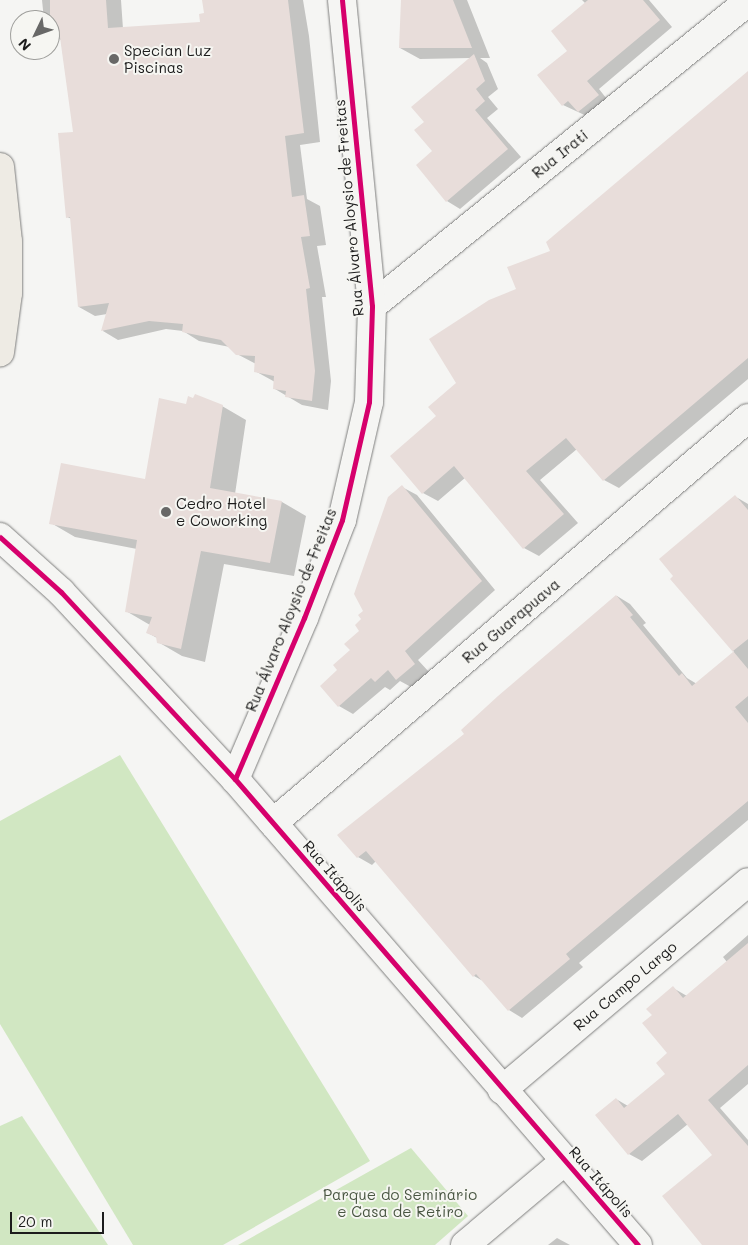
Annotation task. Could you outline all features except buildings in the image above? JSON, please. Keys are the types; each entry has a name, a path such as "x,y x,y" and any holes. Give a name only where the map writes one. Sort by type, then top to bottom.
{"main road":[{"path":"0,167 8,242 8,294 0,352"}],"street":[{"name":"Rua Álvaro Aloysio de Freitas","path":"235,779 304,618 342,520 369,402 372,306 342,0"},
{"name":"Rua Irati","path":"372,306 748,2"},
{"name":"Rua Guarapuava","path":"273,823 748,418"},
{"name":"Rua Itápolis","path":"0,537 61,592 235,779 638,1245"},
{"name":"Rua Campo Largo","path":"502,1090 748,882"},
{"path":"465,1245 566,1160"}],"green space":[{"path":"120,755 370,1161 223,1245 133,1245 0,1024 0,821"},
{"path":"22,1116 108,1245 0,1245 0,1126"},
{"name":"Parque do Seminário e Casa de Retiro","path":"411,1148 468,1216 435,1245 238,1245"}],"cycle path":[{"path":"235,779 304,618 342,520 369,402 372,306 342,0"},
{"path":"0,537 61,592 235,779 638,1245"}],"place":[{"name":"Specian Luz Piscinas","path":"114,59"},
{"name":"Cedro Hotel e Coworking","path":"166,512"}]}
